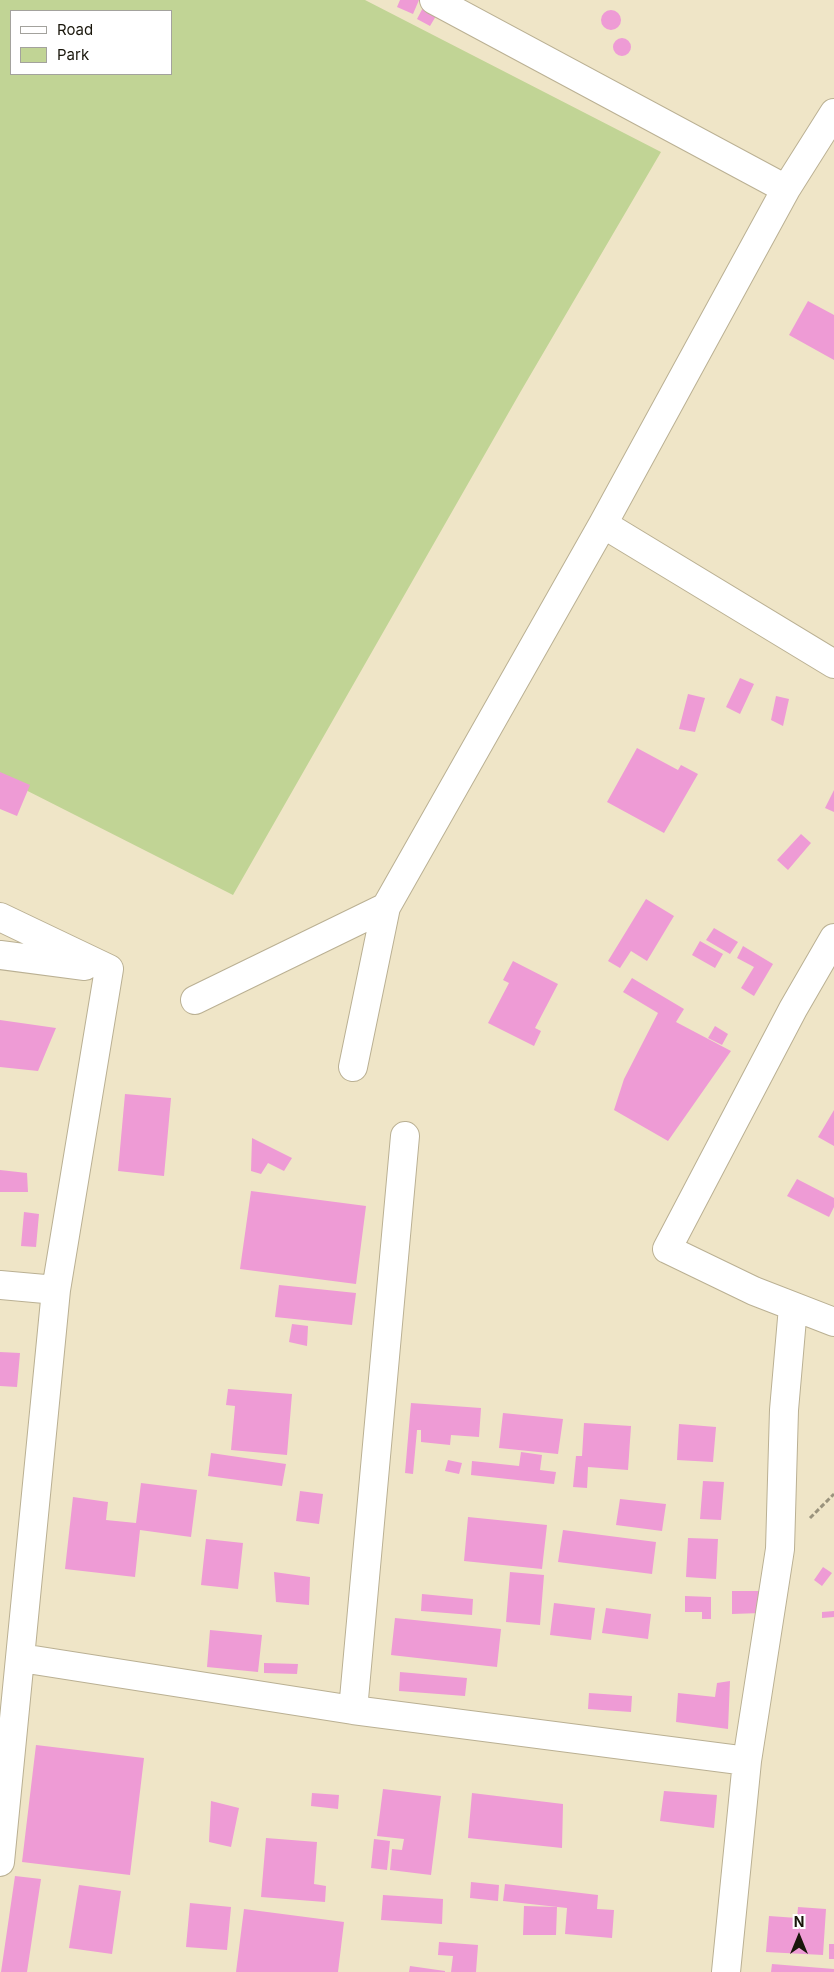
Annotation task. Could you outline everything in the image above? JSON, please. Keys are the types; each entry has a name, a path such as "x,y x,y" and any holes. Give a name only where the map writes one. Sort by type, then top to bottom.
{"street":[{"path":"434,0 786,189"},
{"path":"353,1066 386,906 603,524 786,189 834,113"},
{"path":"603,524 834,664"},
{"path":"195,1000 386,906"},
{"path":"0,916 109,969"},
{"path":"834,938 793,1008 667,1249 754,1291 834,1322"},
{"path":"0,955 109,969"},
{"path":"0,1862 56,1290 109,969"},
{"path":"353,1710 405,1136"},
{"path":"0,1285 56,1290"},
{"path":"726,1972 746,1761 780,1549 784,1410 793,1307"},
{"path":"21,1658 353,1710 746,1761"}],"green space":[{"path":"0,0 365,0 661,152 521,391 233,895 0,777"}],"building":[{"path":"400,0 419,0 413,14 397,7"},
{"path":"427,0 445,1 430,26 417,19"},
{"path":"611,10 618,13 621,20 618,27 611,30 604,27 601,20 604,13"},
{"path":"618,38 626,38 631,43 629,54 618,56 613,51 613,43"},
{"path":"808,301 834,315 834,360 789,335"},
{"path":"740,678 754,684 740,714 726,707"},
{"path":"688,694 705,698 695,732 679,729"},
{"path":"776,696 789,699 783,726 771,720"},
{"path":"637,748 678,770 681,765 698,774 664,833 607,802"},
{"path":"0,772 30,785 17,816 0,809"},
{"path":"834,790 834,812 825,808"},
{"path":"801,834 811,843 788,870 777,860"},
{"path":"646,899 674,916 647,961 631,951 620,968 608,961"},
{"path":"714,928 738,942 730,954 706,940"},
{"path":"700,941 723,954 715,968 692,955"},
{"path":"743,946 773,964 754,996 741,988 754,967 737,958"},
{"path":"513,961 558,984 535,1028 541,1031 534,1046 488,1023 509,983 503,980"},
{"path":"632,978 684,1009 676,1022 731,1051 668,1141 614,1110 624,1079 658,1013 623,992"},
{"path":"0,1020 56,1028 38,1071 0,1067"},
{"path":"715,1026 728,1034 722,1045 708,1038"},
{"path":"125,1094 171,1098 164,1176 118,1171"},
{"path":"834,1110 834,1146 818,1137"},
{"path":"252,1138 292,1158 284,1171 268,1163 261,1174 251,1171"},
{"path":"0,1170 27,1173 28,1192 0,1192"},
{"path":"797,1179 834,1198 834,1207 829,1217 787,1196"},
{"path":"251,1191 366,1206 356,1284 240,1269"},
{"path":"24,1212 39,1214 36,1247 21,1246"},
{"path":"279,1285 356,1293 352,1325 275,1317"},
{"path":"292,1324 308,1326 307,1346 289,1342"},
{"path":"0,1352 20,1353 17,1387 0,1386"},
{"path":"228,1389 292,1394 287,1455 231,1450 235,1406 226,1405"},
{"path":"411,1403 481,1408 479,1437 451,1435 450,1445 421,1442 421,1430 417,1430 413,1474 405,1473"},
{"path":"503,1413 563,1419 558,1454 499,1448"},
{"path":"584,1423 631,1426 628,1470 588,1467 587,1488 573,1487 576,1456 582,1456"},
{"path":"679,1424 716,1427 713,1462 677,1460"},
{"path":"521,1452 542,1455 540,1470 556,1472 554,1484 471,1475 472,1461 519,1466"},
{"path":"211,1453 286,1464 282,1486 208,1476"},
{"path":"448,1460 462,1463 459,1474 445,1471"},
{"path":"703,1481 724,1482 721,1520 700,1519"},
{"path":"141,1483 197,1490 191,1537 140,1530 135,1577 65,1569 73,1497 108,1502 106,1520 136,1523"},
{"path":"300,1491 323,1494 319,1524 296,1521"},
{"path":"620,1499 666,1504 662,1531 616,1525"},
{"path":"468,1517 547,1525 542,1569 464,1561"},
{"path":"563,1530 656,1542 652,1574 558,1562"},
{"path":"688,1538 718,1539 716,1579 686,1577"},
{"path":"206,1539 243,1543 238,1589 201,1585"},
{"path":"823,1567 832,1573 822,1586 814,1580"},
{"path":"274,1572 310,1577 309,1605 276,1602"},
{"path":"510,1572 544,1575 540,1625 506,1622"},
{"path":"732,1591 761,1591 761,1613 732,1614"},
{"path":"422,1594 473,1599 472,1615 421,1611"},
{"path":"685,1596 711,1597 711,1619 702,1619 702,1612 685,1612"},
{"path":"554,1603 595,1608 591,1640 550,1635"},
{"path":"606,1608 651,1614 648,1639 602,1633"},
{"path":"834,1611 834,1617 822,1618 822,1612"},
{"path":"395,1618 501,1629 497,1667 391,1655"},
{"path":"210,1630 262,1635 258,1672 207,1667"},
{"path":"264,1663 298,1664 297,1674 264,1673"},
{"path":"400,1672 467,1678 465,1696 399,1691"},
{"path":"730,1681 728,1729 676,1722 678,1693 715,1697 717,1683"},
{"path":"589,1693 632,1696 631,1712 588,1709"},
{"path":"36,1745 144,1758 130,1875 22,1862"},
{"path":"383,1789 441,1796 431,1875 390,1870 392,1849 402,1850 404,1839 377,1836"},
{"path":"664,1791 717,1795 714,1828 660,1821"},
{"path":"312,1793 339,1795 338,1809 311,1806"},
{"path":"472,1793 563,1804 562,1848 468,1838"},
{"path":"211,1801 239,1808 231,1847 209,1842"},
{"path":"266,1838 317,1842 314,1884 326,1886 325,1902 261,1897"},
{"path":"374,1839 390,1841 387,1870 371,1868"},
{"path":"15,1876 41,1879 27,1972 1,1972"},
{"path":"471,1882 499,1885 498,1901 470,1898"},
{"path":"505,1884 598,1895 597,1909 614,1910 612,1938 565,1934 567,1908 503,1901"},
{"path":"79,1885 121,1891 112,1954 69,1948"},
{"path":"383,1895 443,1899 442,1924 381,1920"},
{"path":"190,1903 231,1907 227,1950 186,1947"},
{"path":"524,1906 557,1907 556,1935 523,1935"},
{"path":"798,1907 826,1909 823,1955 766,1952 769,1916 797,1918"},
{"path":"244,1909 344,1922 338,1972 236,1972"},
{"path":"439,1942 478,1945 476,1972 451,1972 453,1956 438,1955"},
{"path":"829,1944 834,1944 834,1959 829,1959"},
{"path":"772,1964 834,1969 834,1972 771,1972"},
{"path":"410,1966 445,1971 445,1972 409,1972"}]}
